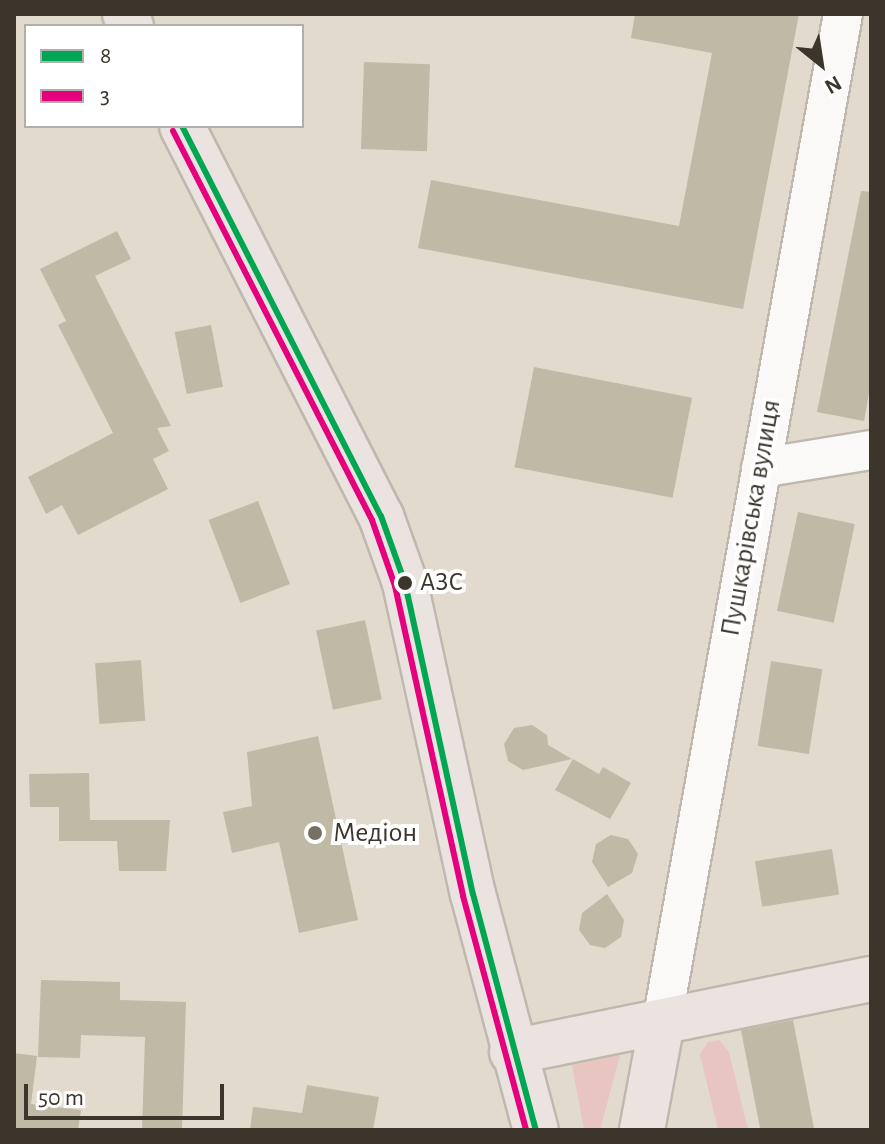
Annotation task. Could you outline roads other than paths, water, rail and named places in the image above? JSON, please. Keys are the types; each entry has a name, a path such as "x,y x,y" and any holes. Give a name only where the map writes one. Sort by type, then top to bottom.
{"main road":[{"path":"183,128 390,543 405,583 512,1052 536,1130"},
{"path":"512,1052 871,979"},
{"path":"642,1130 662,1022"}],"street":[{"name":"Пушкарівська вулиця","path":"662,1022 843,14"},
{"path":"761,468 871,450"}],"place":[{"name":"АЗС","path":"405,583"},
{"name":"Медіон","path":"315,833"}]}
